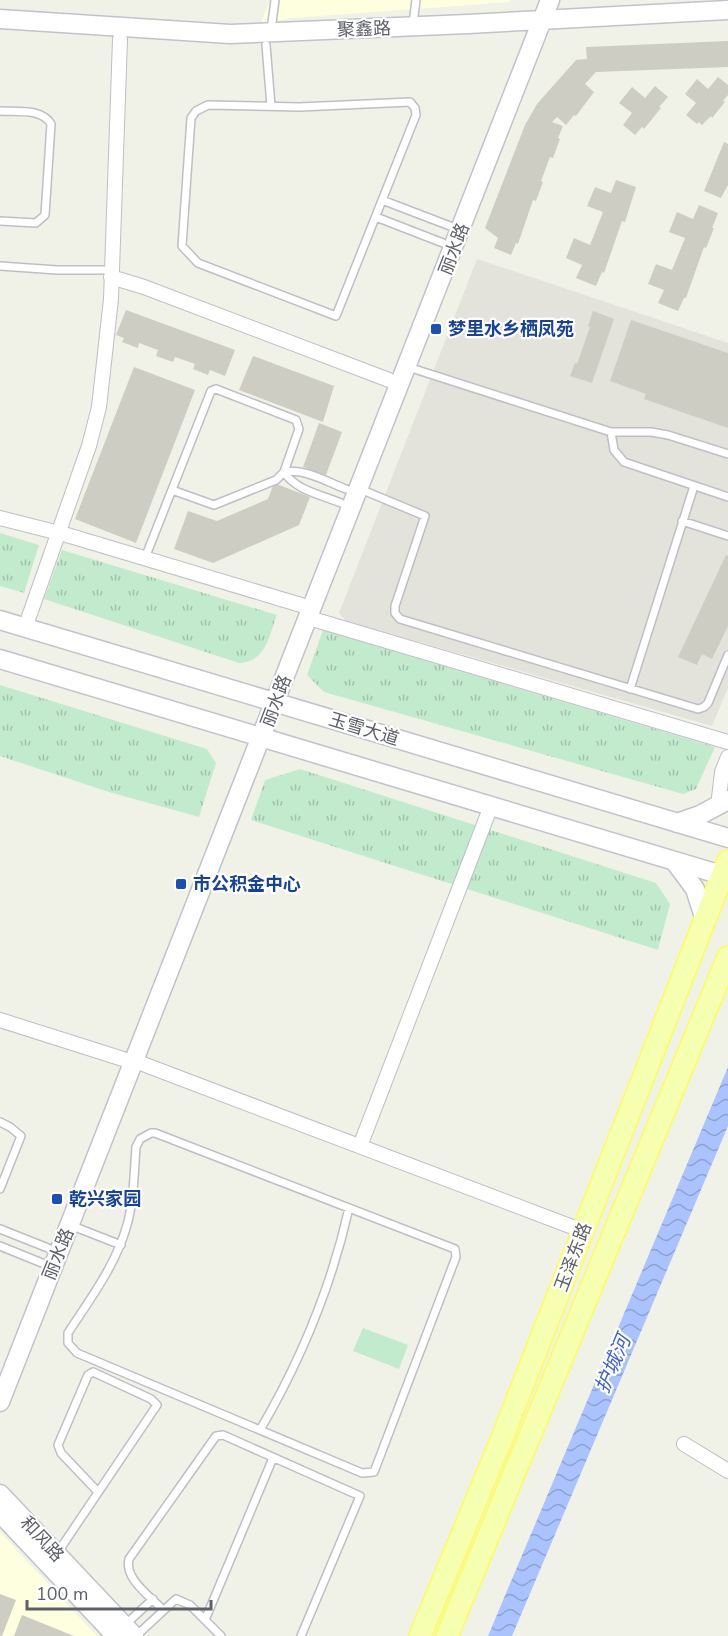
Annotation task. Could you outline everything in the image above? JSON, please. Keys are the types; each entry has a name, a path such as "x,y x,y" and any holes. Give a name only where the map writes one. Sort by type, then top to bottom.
{"main road":[{"name":"丽水路","path":"349,494 407,367 534,27 537,0"},
{"name":"丽水路","path":"0,1402 70,1225 129,1060 305,611 389,380 446,235 534,27 550,0"},
{"name":"聚鑫路","path":"0,31 230,46 268,38 412,27 534,27 728,10"},
{"name":"聚鑫路","path":"0,19 268,38 728,22"},
{"name":"玉雪大道","path":"0,620 728,838"},
{"name":"玉雪大道","path":"0,659 675,861 726,871"},
{"path":"677,823 723,803"},
{"path":"675,861 695,889 705,920"},
{"name":"玉泽东路","path":"420,1636 502,1438 726,871"},
{"name":"玉泽东路","path":"447,1636 728,957"},
{"name":"丽水路","path":"0,1369 45,1255 129,1060"},
{"name":"和风路","path":"0,1494 128,1633"},
{"name":"和风路","path":"0,1513 128,1633"}],"street":[{"path":"25,628 89,446 99,407 112,274 120,39"},
{"path":"112,274 389,380"},
{"path":"0,518 58,532 145,558 305,611 728,742"},
{"path":"723,803 722,772 728,757"},
{"path":"360,1146 490,806"},
{"path":"0,1020 129,1060 583,1231"},
{"path":"684,1444 728,1471"}],"lane":[{"path":"272,106 268,38 275,0"},
{"path":"412,27 416,0"},
{"path":"410,102 416,115 382,200 336,316 198,263 183,246 191,118 200,108 208,105 300,107 410,102"},
{"path":"0,111 39,114 48,119 51,124 45,215 36,223 0,221"},
{"path":"382,200 446,235"},
{"path":"376,217 446,235"},
{"path":"0,266 112,274"},
{"path":"407,367 611,432 651,432 668,435 728,454"},
{"path":"145,558 211,391 216,389 296,420 300,429 284,472 276,480 217,505 209,505 172,490"},
{"path":"611,432 614,450 624,462 728,497"},
{"path":"284,472 305,473 349,494"},
{"path":"284,472 291,482 300,487 349,494 425,516 395,606 395,614 400,619 695,709 702,708 708,702 728,655"},
{"path":"630,689 693,486"},
{"path":"682,521 728,537"},
{"path":"0,1122 21,1136 0,1189"},
{"path":"155,1132 349,1208 455,1249 456,1257 374,1472 362,1473 77,1353 70,1347 68,1334 107,1273 121,1245 131,1208 136,1147 140,1139 151,1133 155,1132"},
{"path":"260,1430 291,1375 317,1316 335,1263 349,1208"},
{"path":"70,1225 121,1245"},
{"path":"0,1229 45,1255"},
{"path":"0,1246 45,1255"},
{"path":"57,1554 157,1404 93,1372 88,1375 58,1445 61,1453 98,1492"},
{"path":"163,1610 131,1576 128,1567 129,1559 216,1436 224,1435 360,1496 301,1636"},
{"path":"205,1620 273,1458"},
{"path":"128,1633 153,1599"},
{"path":"128,1633 177,1599 190,1605 221,1636"}],"shaded area":[{"path":"270,0 511,0 509,2 293,18 261,23"},
{"path":"477,259 728,343 728,688 712,726 346,621 339,613"},
{"path":"0,1532 97,1636 0,1636"}],"green space":[{"path":"0,533 39,545 24,593 0,586"},
{"path":"62,550 277,615 269,639 261,653 255,658 239,663 44,599"},
{"path":"323,630 715,747 696,789 683,794 324,692 307,675"},
{"path":"0,685 207,749 216,763 199,817 109,792 0,756"},
{"path":"300,769 656,883 670,904 658,950 251,820 265,780"},
{"path":"363,1328 408,1345 399,1369 353,1351"}],"water":[{"name":"护城河","path":"728,1067 728,1126 512,1636 488,1636"}],"building":[{"path":"728,41 728,67 596,72 585,84 594,92 576,116 574,115 566,125 557,117 552,122 563,126 558,138 560,139 553,158 550,157 541,181 543,182 536,201 533,200 518,244 516,243 511,255 494,248 498,238 485,228 525,125 537,104 576,60 587,59 586,47"},
{"path":"718,77 728,85 728,95 723,101 725,102 712,118 711,116 702,125 699,122 697,124 686,115 696,103 685,94 697,79 708,89"},
{"path":"655,86 668,97 644,129 642,127 635,135 623,125 632,113 619,103 632,87 645,98"},
{"path":"724,142 728,144 728,185 721,198 704,191"},
{"path":"616,180 636,187 625,222 622,221 604,273 602,272 596,286 576,278 582,265 566,258 574,238 590,245 603,212 587,206 595,187 611,193"},
{"path":"699,205 718,213 686,298 678,311 658,303 664,290 648,284 656,264 672,270 685,238 669,232 677,212 693,219"},
{"path":"126,310 235,350 225,376 210,370 208,375 193,369 195,364 175,357 173,362 156,356 158,350 139,343 138,348 122,342 124,338 116,335"},
{"path":"593,311 614,319 592,383 570,376 575,363 577,364"},
{"path":"631,320 728,353 728,428 644,399 646,394 610,381"},
{"path":"253,356 334,386 323,422 239,390"},
{"path":"134,367 195,390 136,543 75,519"},
{"path":"319,423 342,432 326,475 303,467"},
{"path":"274,483 310,497 299,525 213,563 174,549 188,511 217,521 268,499"},
{"path":"726,555 728,556 728,626 712,659 702,654 697,665 678,657"},
{"path":"0,1594 16,1600 2,1636 0,1636"},
{"path":"22,1615 74,1636 14,1636"}],"place":[{"name":"梦里水乡栖凤苑","path":"436,329"},
{"name":"市公积金中心","path":"181,884"},
{"name":"乾兴家园","path":"57,1199"}]}
